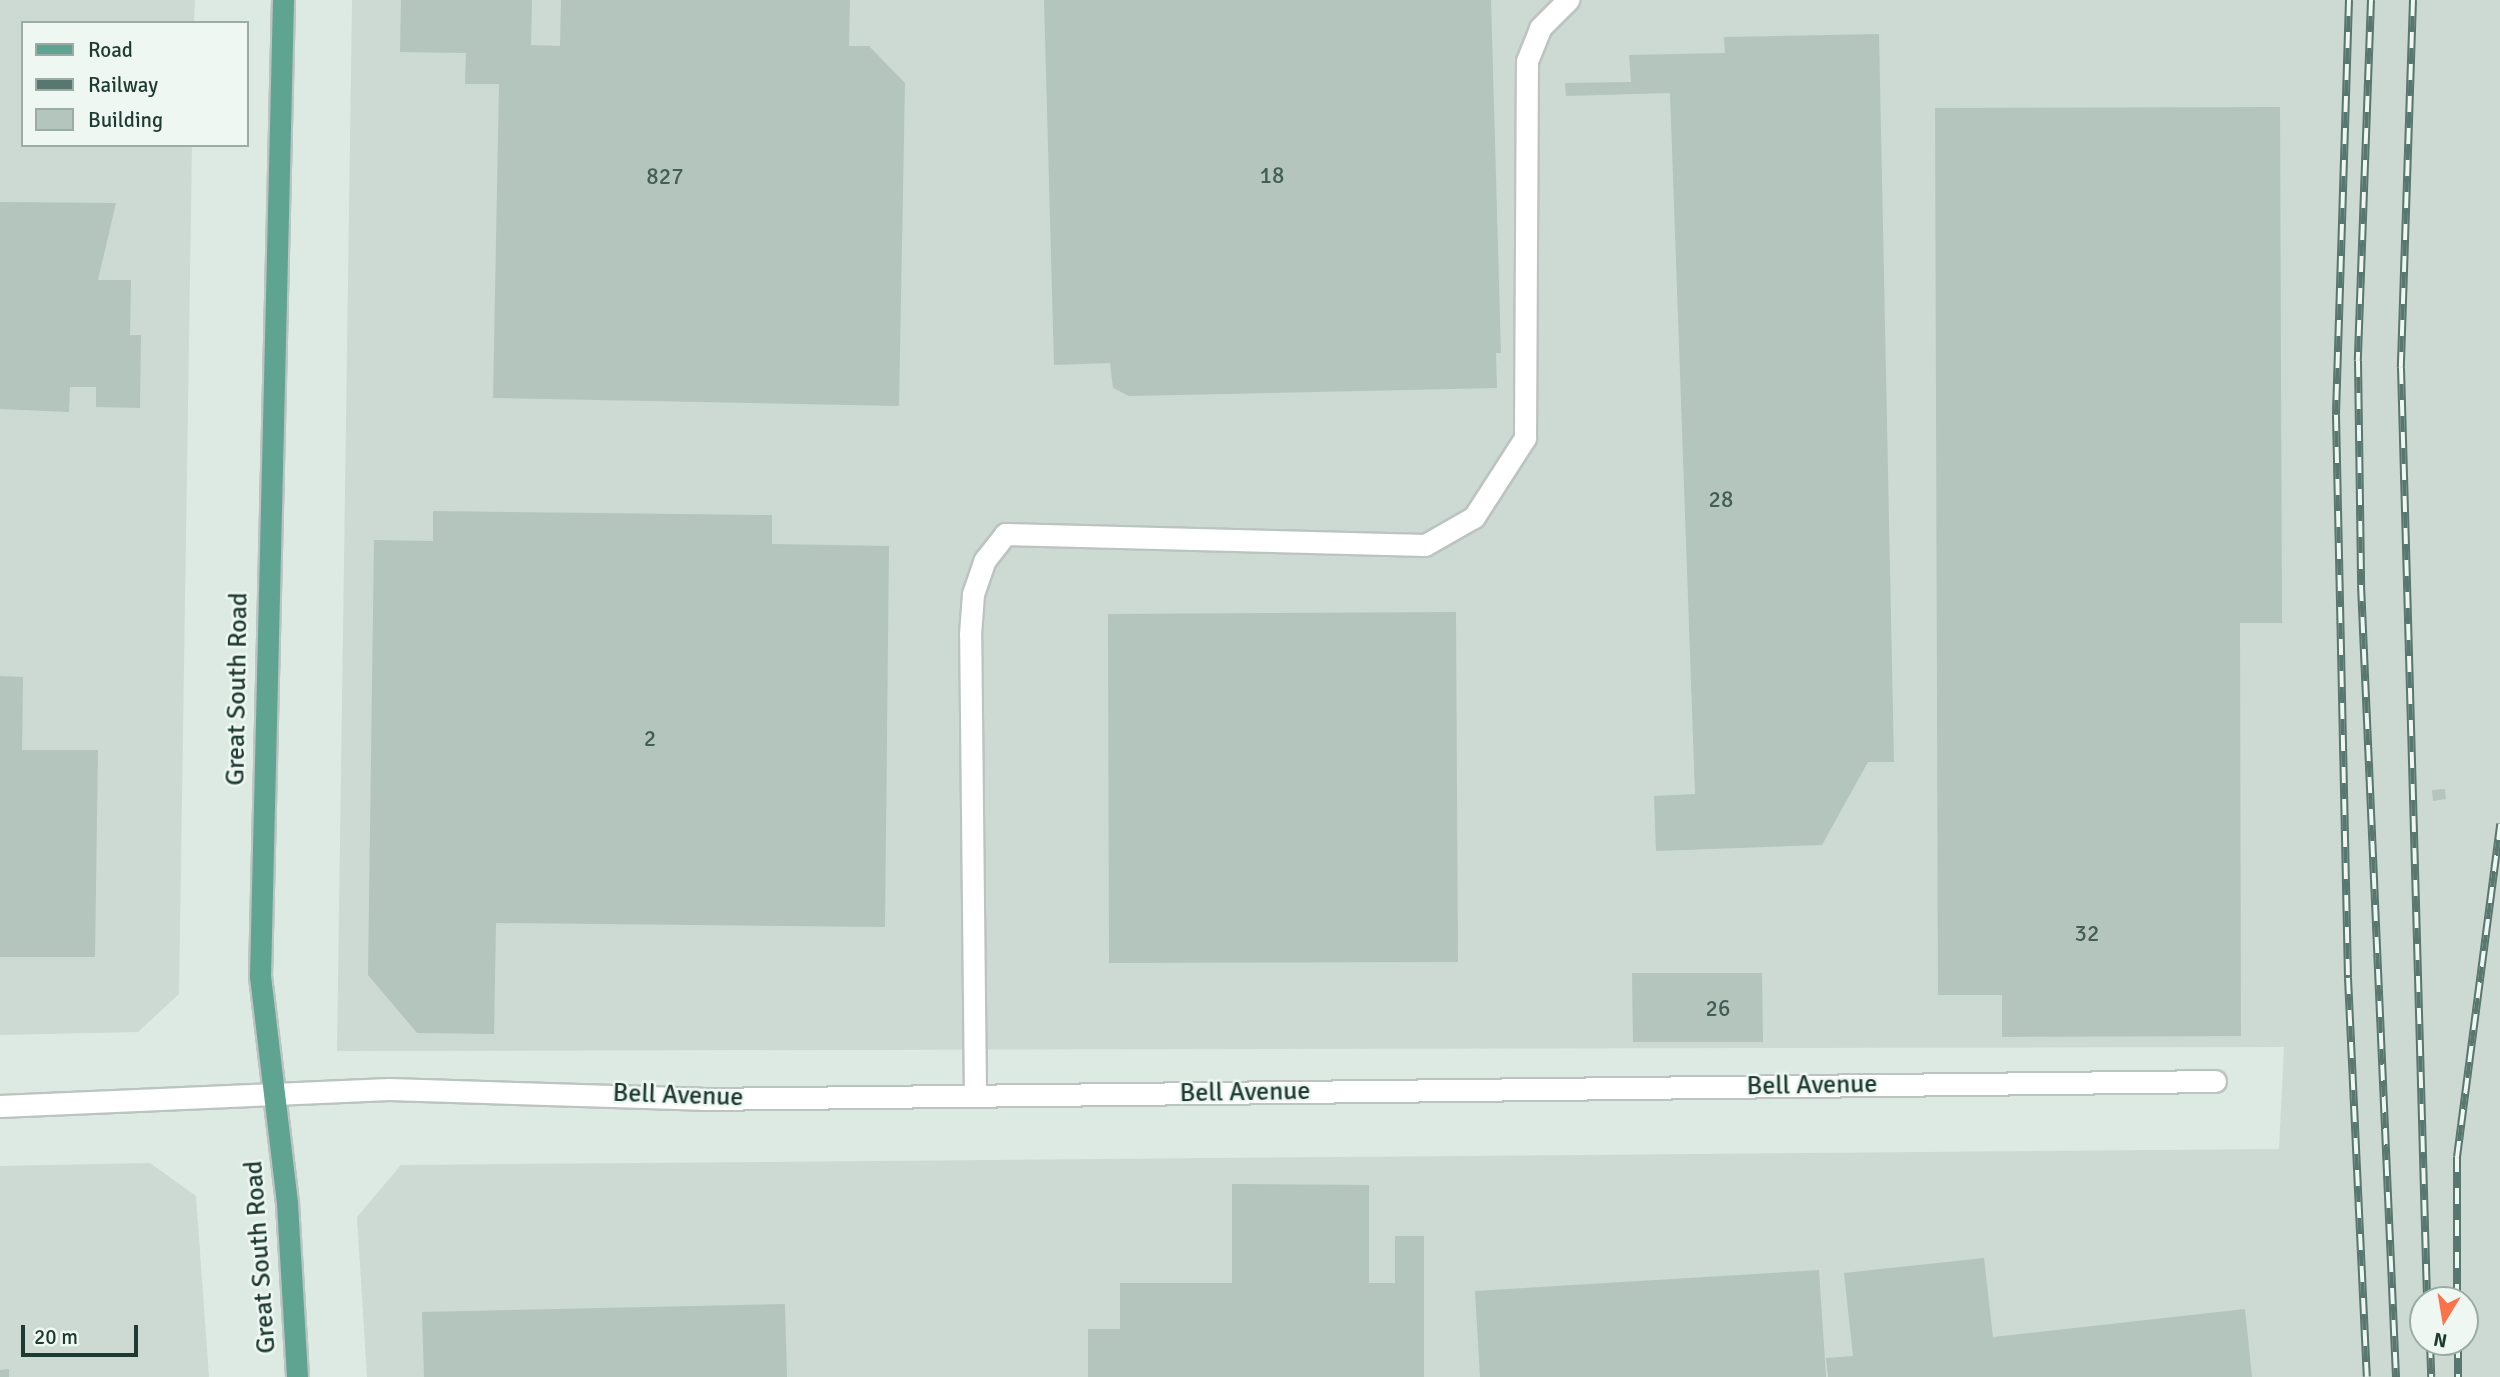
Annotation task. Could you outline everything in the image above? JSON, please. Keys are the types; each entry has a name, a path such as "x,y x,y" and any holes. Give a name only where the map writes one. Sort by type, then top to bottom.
{"main road":[{"name":"Great South Road","path":"283,0 260,976 275,1094 297,1377"}],"street":[{"path":"975,1096 970,634 973,594 985,560 1005,534 1425,545 1474,517 1525,438 1530,361 1527,61 1540,28 1568,0"},
{"name":"Bell Avenue","path":"0,1106 275,1094 490,1089 702,1099 2215,1081"}],"shaded area":[{"path":"0,0 195,0 194,21 21,21 21,147 192,147 179,994 138,1032 0,1035"},
{"path":"352,0 2500,0 2500,1377 367,1377 357,1217 401,1165 2279,1149 2284,1047 337,1051"},
{"path":"150,1163 196,1196 209,1377 0,1377 0,1166"}],"building":[{"path":"401,0 532,0 531,45 560,46 561,0 850,0 849,46 869,46 905,83 899,406 493,398 499,84 465,84 466,53 400,52"},
{"path":"1044,0 1491,0 1501,353 1496,353 1497,388 1129,396 1113,388 1110,363 1054,365"},
{"path":"1879,34 1894,762 1868,762 1822,845 1656,851 1654,796 1695,794 1670,93 1566,96 1565,83 1631,82 1629,55 1725,53 1724,37"},
{"path":"2280,107 2282,623 2240,623 2241,1036 2002,1037 2002,995 1938,995 1935,108"},
{"path":"0,202 116,203 98,280 131,280 130,335 141,335 140,408 96,407 96,387 70,387 69,412 0,409"},
{"path":"433,511 772,515 772,544 889,546 885,927 496,923 494,1034 417,1033 368,975 374,540 433,541"},
{"path":"1456,612 1458,962 1109,963 1108,614"},
{"path":"0,676 23,677 22,750 98,750 95,957 0,957"},
{"path":"2445,789 2446,799 2433,801 2432,790"},
{"path":"1632,973 1762,973 1763,1042 1633,1042"},
{"path":"1232,1184 1369,1185 1369,1283 1395,1283 1395,1236 1424,1236 1424,1377 1088,1377 1088,1329 1120,1329 1120,1283 1232,1283"},
{"path":"1984,1258 1993,1337 2245,1309 2252,1377 1828,1377 1826,1358 1853,1356 1844,1273"},
{"path":"1819,1270 1826,1377 1480,1377 1475,1291"},
{"path":"785,1304 787,1377 424,1377 422,1312"},
{"path":"9,1369 9,1377 0,1377 0,1370"}],"railway":[{"path":"2349,0 2336,415 2348,978 2367,1377"},
{"path":"2371,0 2358,361 2361,585 2396,1377"},
{"path":"2413,0 2401,368 2427,1286"},
{"path":"2457,1286 2457,1157 2500,824"},
{"path":"2430,1356 2431,1377"},
{"path":"2458,1356 2458,1377"}]}
